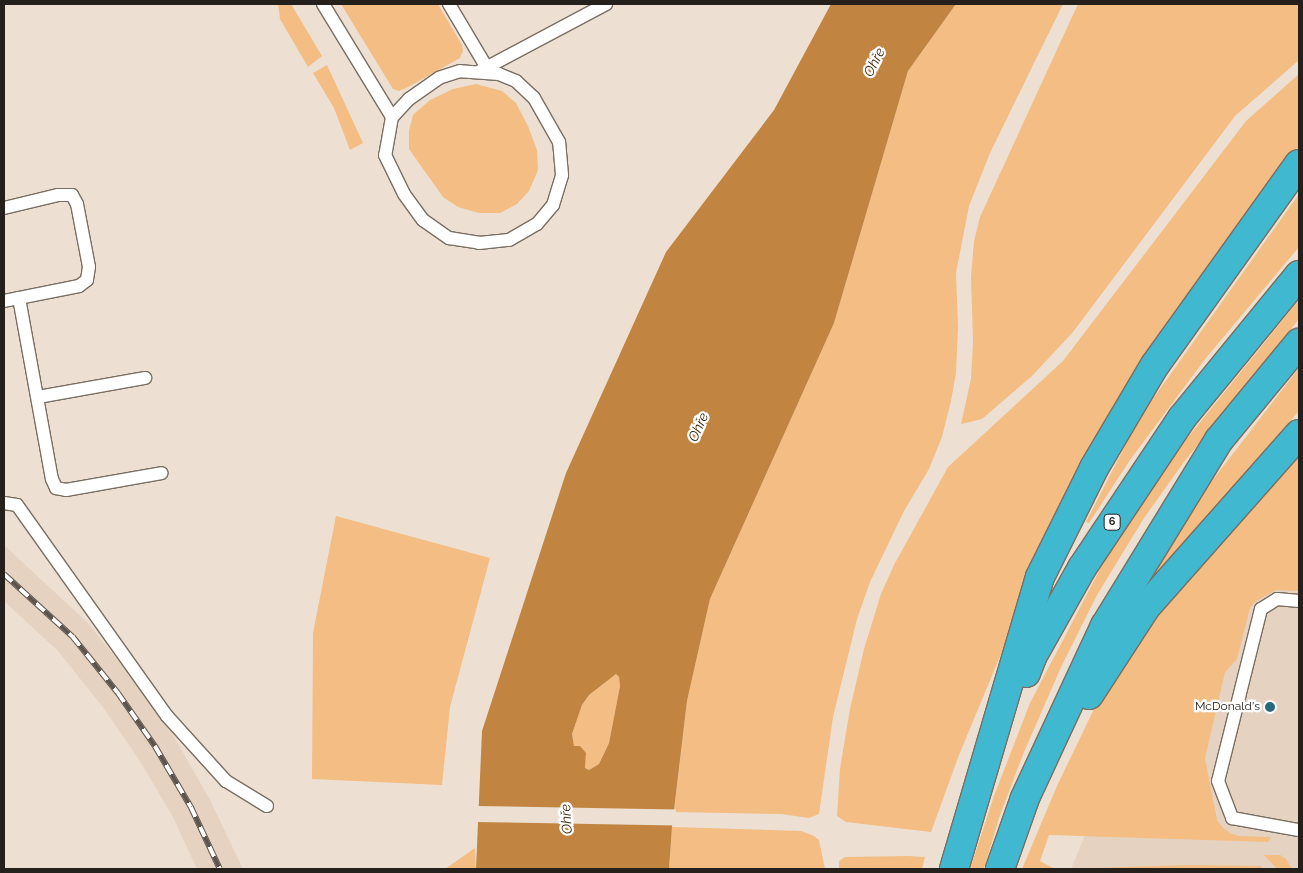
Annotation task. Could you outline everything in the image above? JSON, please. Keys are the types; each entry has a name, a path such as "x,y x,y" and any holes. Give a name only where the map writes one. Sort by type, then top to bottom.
{"highway":[{"path":"975,799 1040,577 1094,468 1155,365 1299,164"},
{"name":"6","path":"954,869 975,799 1032,657 1082,568 1182,418 1299,275"},
{"path":"1000,869 1026,798 1104,626 1219,440 1299,343"},
{"path":"1026,798 1101,674 1146,607 1299,434"}],"lane":[{"path":"323,4 392,117"},
{"path":"449,4 484,69"},
{"path":"484,69 606,4"},
{"path":"484,69 516,81 534,98 559,142 562,175 553,205 537,224 509,240 479,242 449,238 423,220 404,194 385,155 392,117 408,99 439,78 460,71 484,69"},
{"path":"4,208 58,195 72,195 77,204 89,267 87,280 79,286 4,301"},
{"path":"19,298 52,479 56,488 66,490 162,472"},
{"path":"38,397 146,378"},
{"path":"4,502 17,504 167,716 226,781 267,806"},
{"path":"1299,601 1277,599 1261,609 1218,780 1232,818 1299,830"}],"shaded area":[{"path":"278,4 291,4 322,56 308,67 280,19"},
{"path":"341,4 438,4 462,45 463,51 460,58 408,87 399,91 393,89"},
{"path":"956,4 1063,4 990,153 969,206 956,273 958,327 956,373 951,401 942,437 929,469 904,511 870,582 857,619 833,717 819,814 809,818 781,814 674,812 687,701 710,599 834,323 908,71"},
{"path":"1078,4 1299,4 1299,60 1235,116 1073,332 1033,375 982,419 961,424 971,379 973,342 971,277 974,241 980,217"},
{"path":"327,65 363,143 350,150 334,108 313,73"},
{"path":"1299,74 1299,146 1282,170 1035,572 959,755 931,832 846,822 837,816 840,769 850,709 864,649 881,594 894,565 948,467 1063,361 1246,121"},
{"path":"476,84 502,91 516,103 528,126 537,150 538,170 529,191 517,204 500,213 479,213 458,207 443,197 409,149 409,131 413,115 430,100 453,89"},
{"path":"1299,194 1299,247 1206,358 1130,460 1089,523 1086,522 1140,417"},
{"path":"1299,300 1299,319 1184,462 1144,518 1097,595 1062,665 1024,752 999,818 984,869 970,869 994,796 1030,703 1107,556 1172,457"},
{"path":"1299,368 1299,411 1155,576 1148,577 1191,508"},
{"path":"1299,454 1299,591 1276,590 1256,601 1250,608 1237,659 1225,672 1205,758 1217,820 1223,828 1239,836 1271,837 1268,842 1049,835 1040,861 1053,868 1065,869 1022,869 1057,786 1095,707 1145,629"},
{"path":"336,516 490,558 450,707 442,785 312,779 313,633"},
{"path":"1299,539 1299,869 1071,869 1089,825"},
{"path":"4,545 88,623 134,681 173,735 209,798 243,869 197,869 173,817 138,758 102,706 58,651 4,601"},
{"path":"616,674 619,677 620,686 609,743 599,764 589,770 585,768 586,753 574,746 572,734 582,705 589,695"},
{"path":"672,827 801,831 819,840 825,869 669,869"},
{"path":"475,848 476,869 445,869"},
{"path":"1264,855 1280,855 1286,859 1292,869 1277,869"},
{"path":"845,857 925,857 922,869 839,869 839,861"},
{"path":"1187,865 1261,866 1263,869 1065,869"}],"water":[{"name":"Ohře","path":"831,4 956,4 908,71 834,323 710,599 687,701 669,869 476,869 482,731 566,473 666,252 774,110","holes":["616,674 619,677 620,686 609,743 599,764 589,770 585,768 586,753 580,746 574,746 572,734 582,705 589,695"]}],"pier":[{"path":"475,806 676,810 676,826 475,822"}],"railway":[{"path":"4,574 73,637 118,693 155,746 191,807 220,869"}],"place":[{"name":"McDonald's","path":"1270,707"}]}
